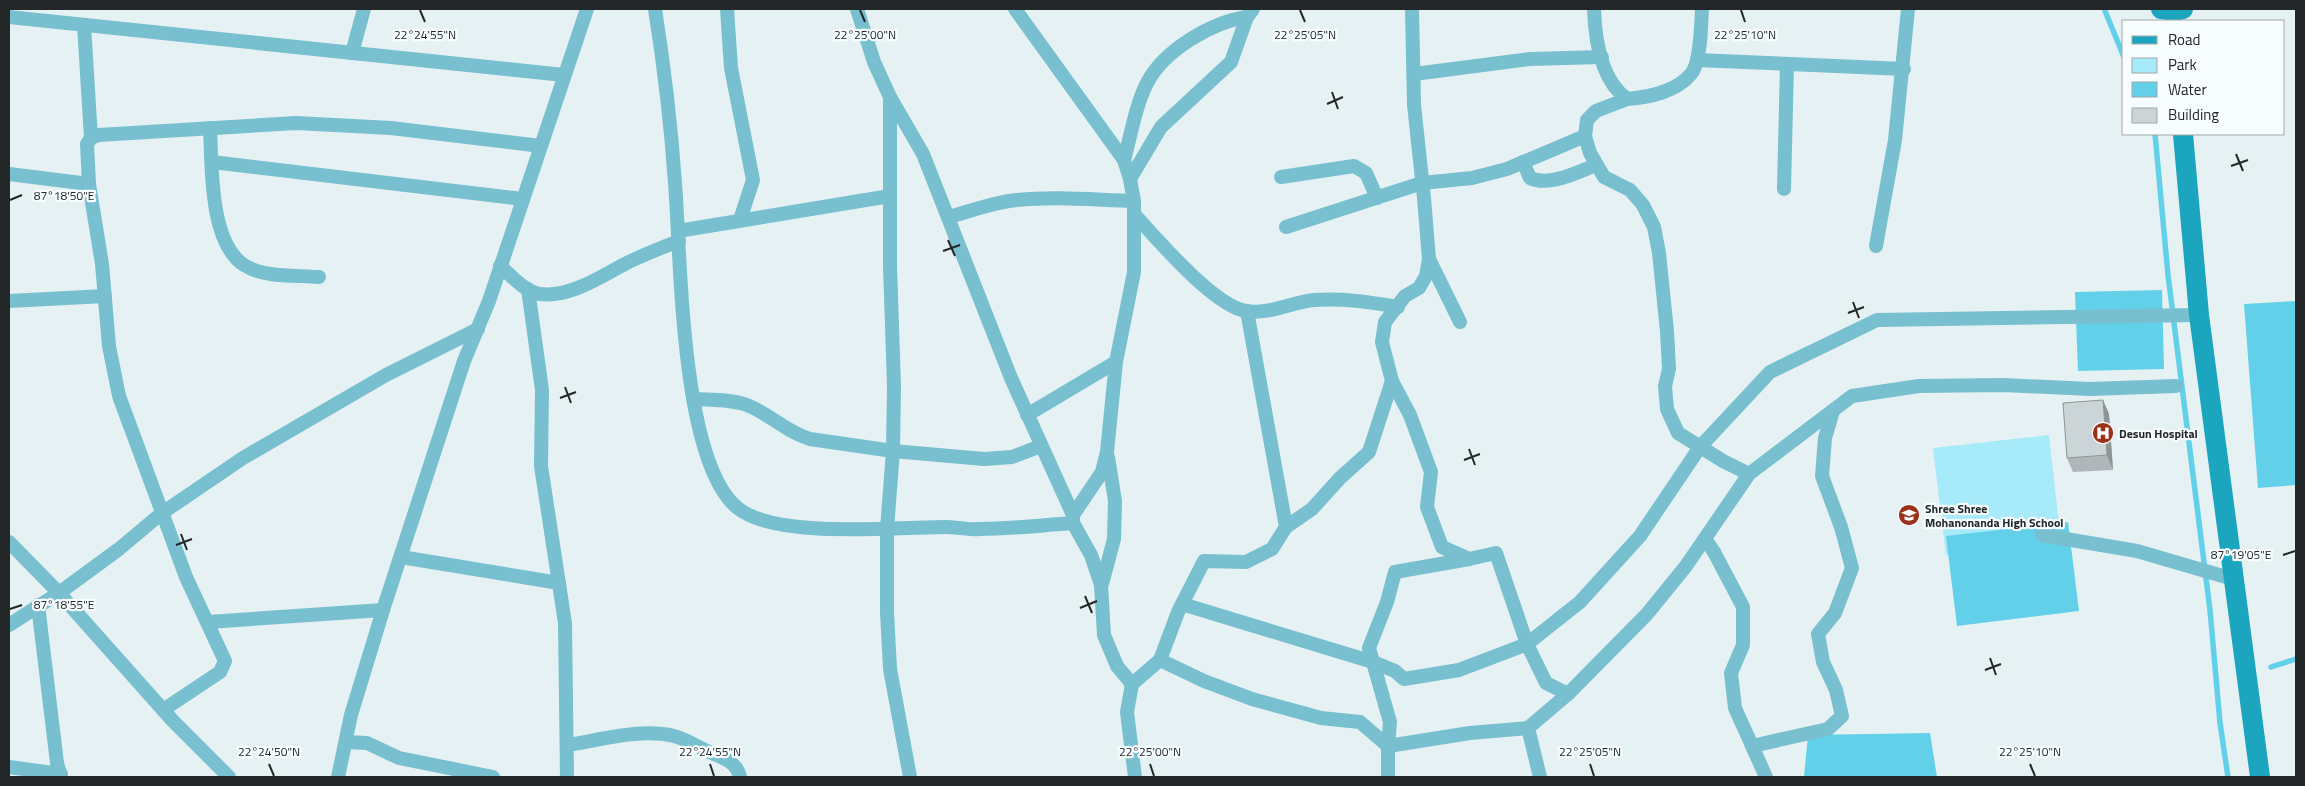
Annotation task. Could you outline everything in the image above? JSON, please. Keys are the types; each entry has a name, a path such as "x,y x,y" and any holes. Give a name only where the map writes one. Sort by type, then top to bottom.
{"main road":[{"path":"2183,135 2200,315 2232,579 2260,777"}],"street":[{"path":"352,53 364,9"},
{"path":"338,777 351,714 383,610 464,361 500,266 587,9"},
{"path":"655,9 666,94 683,318 692,398 712,471 723,494 740,510 787,527 887,529 947,527 978,529 1073,519"},
{"path":"727,9 731,68 753,180 740,220"},
{"path":"857,9 874,62 890,97 923,154 1027,416 1091,555 1102,585"},
{"path":"1015,9 1124,160 1130,179 1134,208 1134,272 1116,362 1107,452 1102,472 1073,519"},
{"path":"1412,9 1416,142 1422,183 1428,259 1426,276 1419,288 1405,296 1385,322 1382,342 1392,381 1410,415 1431,472 1427,507 1442,547 1469,559"},
{"path":"1594,9 1606,72 1617,92 1627,100"},
{"path":"1702,9 1697,60 1692,73 1663,93 1627,100 1596,111 1587,120 1585,136 1596,165 1604,177 1630,190 1643,205 1654,227 1659,252 1667,331 1668,369 1665,386 1667,409 1678,433 1749,474"},
{"path":"1876,246 1895,140 1904,69 1908,9"},
{"path":"1124,160 1141,97 1148,80 1160,66 1199,32 1250,13"},
{"path":"1130,179 1161,127 1231,62 1250,13"},
{"path":"9,17 564,75"},
{"path":"84,25 91,138 87,144 89,184 105,296 108,346 119,396 186,577 225,661 224,667 216,676 163,710"},
{"path":"1414,74 1530,59 1602,56"},
{"path":"1697,60 1904,69"},
{"path":"1784,189 1787,64"},
{"path":"890,97 894,386 893,451 887,529 887,612 890,669 910,777"},
{"path":"91,138 106,134 296,123 400,129 541,146"},
{"path":"210,128 216,208 221,229 230,251 244,265 264,273 319,277"},
{"path":"1286,227 1422,183 1472,178 1507,169 1585,136"},
{"path":"212,162 523,199"},
{"path":"1523,162 1530,178 1537,181 1551,180 1596,165"},
{"path":"1281,177 1354,166 1366,172 1377,198"},
{"path":"9,174 89,184"},
{"path":"500,266 528,289 540,294 554,293 582,286 598,279 678,236 740,220 890,196"},
{"path":"949,218 992,204 1016,200 1050,198 1134,208 1167,250 1229,306 1247,311 1266,310 1312,300 1351,299 1398,307"},
{"path":"1428,259 1460,322"},
{"path":"528,289 542,390 541,466 566,638 567,777"},
{"path":"9,301 105,296"},
{"path":"1247,311 1286,527"},
{"path":"1182,604 1373,662 1395,671 1404,679 1459,670 1526,644 1580,602 1640,536 1700,447 1770,372 1877,320 2200,315"},
{"path":"9,625 59,593 119,549 162,513 242,458 318,413 478,328"},
{"path":"1027,416 1116,362"},
{"path":"1135,777 1127,712 1132,684 1160,660 1182,604 1204,561 1246,562 1272,549 1286,527 1312,509 1340,478 1369,452 1392,381"},
{"path":"1160,660 1204,681 1252,699 1321,718 1360,722 1388,746 1470,733 1528,728 1568,694 1647,614 1686,566 1749,474 1852,396 1918,386 2003,385 2090,389 2176,386"},
{"path":"692,398 739,402 750,406 797,435 810,439 893,451 998,459 1024,454 1041,446"},
{"path":"1752,746 1828,729 1842,716 1836,690 1823,662 1818,634 1835,613 1852,568 1841,527 1822,476 1825,438 1832,411"},
{"path":"1107,452 1114,500 1114,539 1102,585 1104,635 1117,666 1132,684"},
{"path":"2042,535 2136,550 2232,579"},
{"path":"1705,539 1714,552 1743,607 1744,644 1731,673 1735,708 1766,777"},
{"path":"9,542 59,593 163,710 228,777"},
{"path":"1388,777 1390,722 1369,648 1387,602 1395,572 1496,553 1526,644 1546,683 1568,694"},
{"path":"401,557 559,583"},
{"path":"9,767 61,776 57,762 38,605"},
{"path":"208,622 383,610"},
{"path":"1528,728 1540,777"},
{"path":"567,745 628,736 656,733 666,734 727,759 739,772 740,777"},
{"path":"346,742 367,743 400,758 493,777"}],"green space":[{"path":"2049,435 2061,542 1946,555 1933,448"}],"water":[{"path":"2162,290 2164,369 2078,371 2075,292"},
{"path":"2296,301 2296,485 2258,488 2244,304"},
{"path":"2068,522 2079,611 1957,626 1946,536"},
{"path":"1930,733 1937,777 1804,777 1808,735"}],"building":[{"path":"2103,400 2107,455 2067,458 2063,403"}],"waterway":[{"path":"2105,11 2122,52"},
{"path":"2155,135 2168,275 2210,610 2220,723 2228,777"},
{"path":"2271,667 2296,659"}],"place":[{"name":"Desun Hospital","path":"2103,433"},
{"name":"Shree Shree Mohanonanda High School","path":"1909,515"}]}
